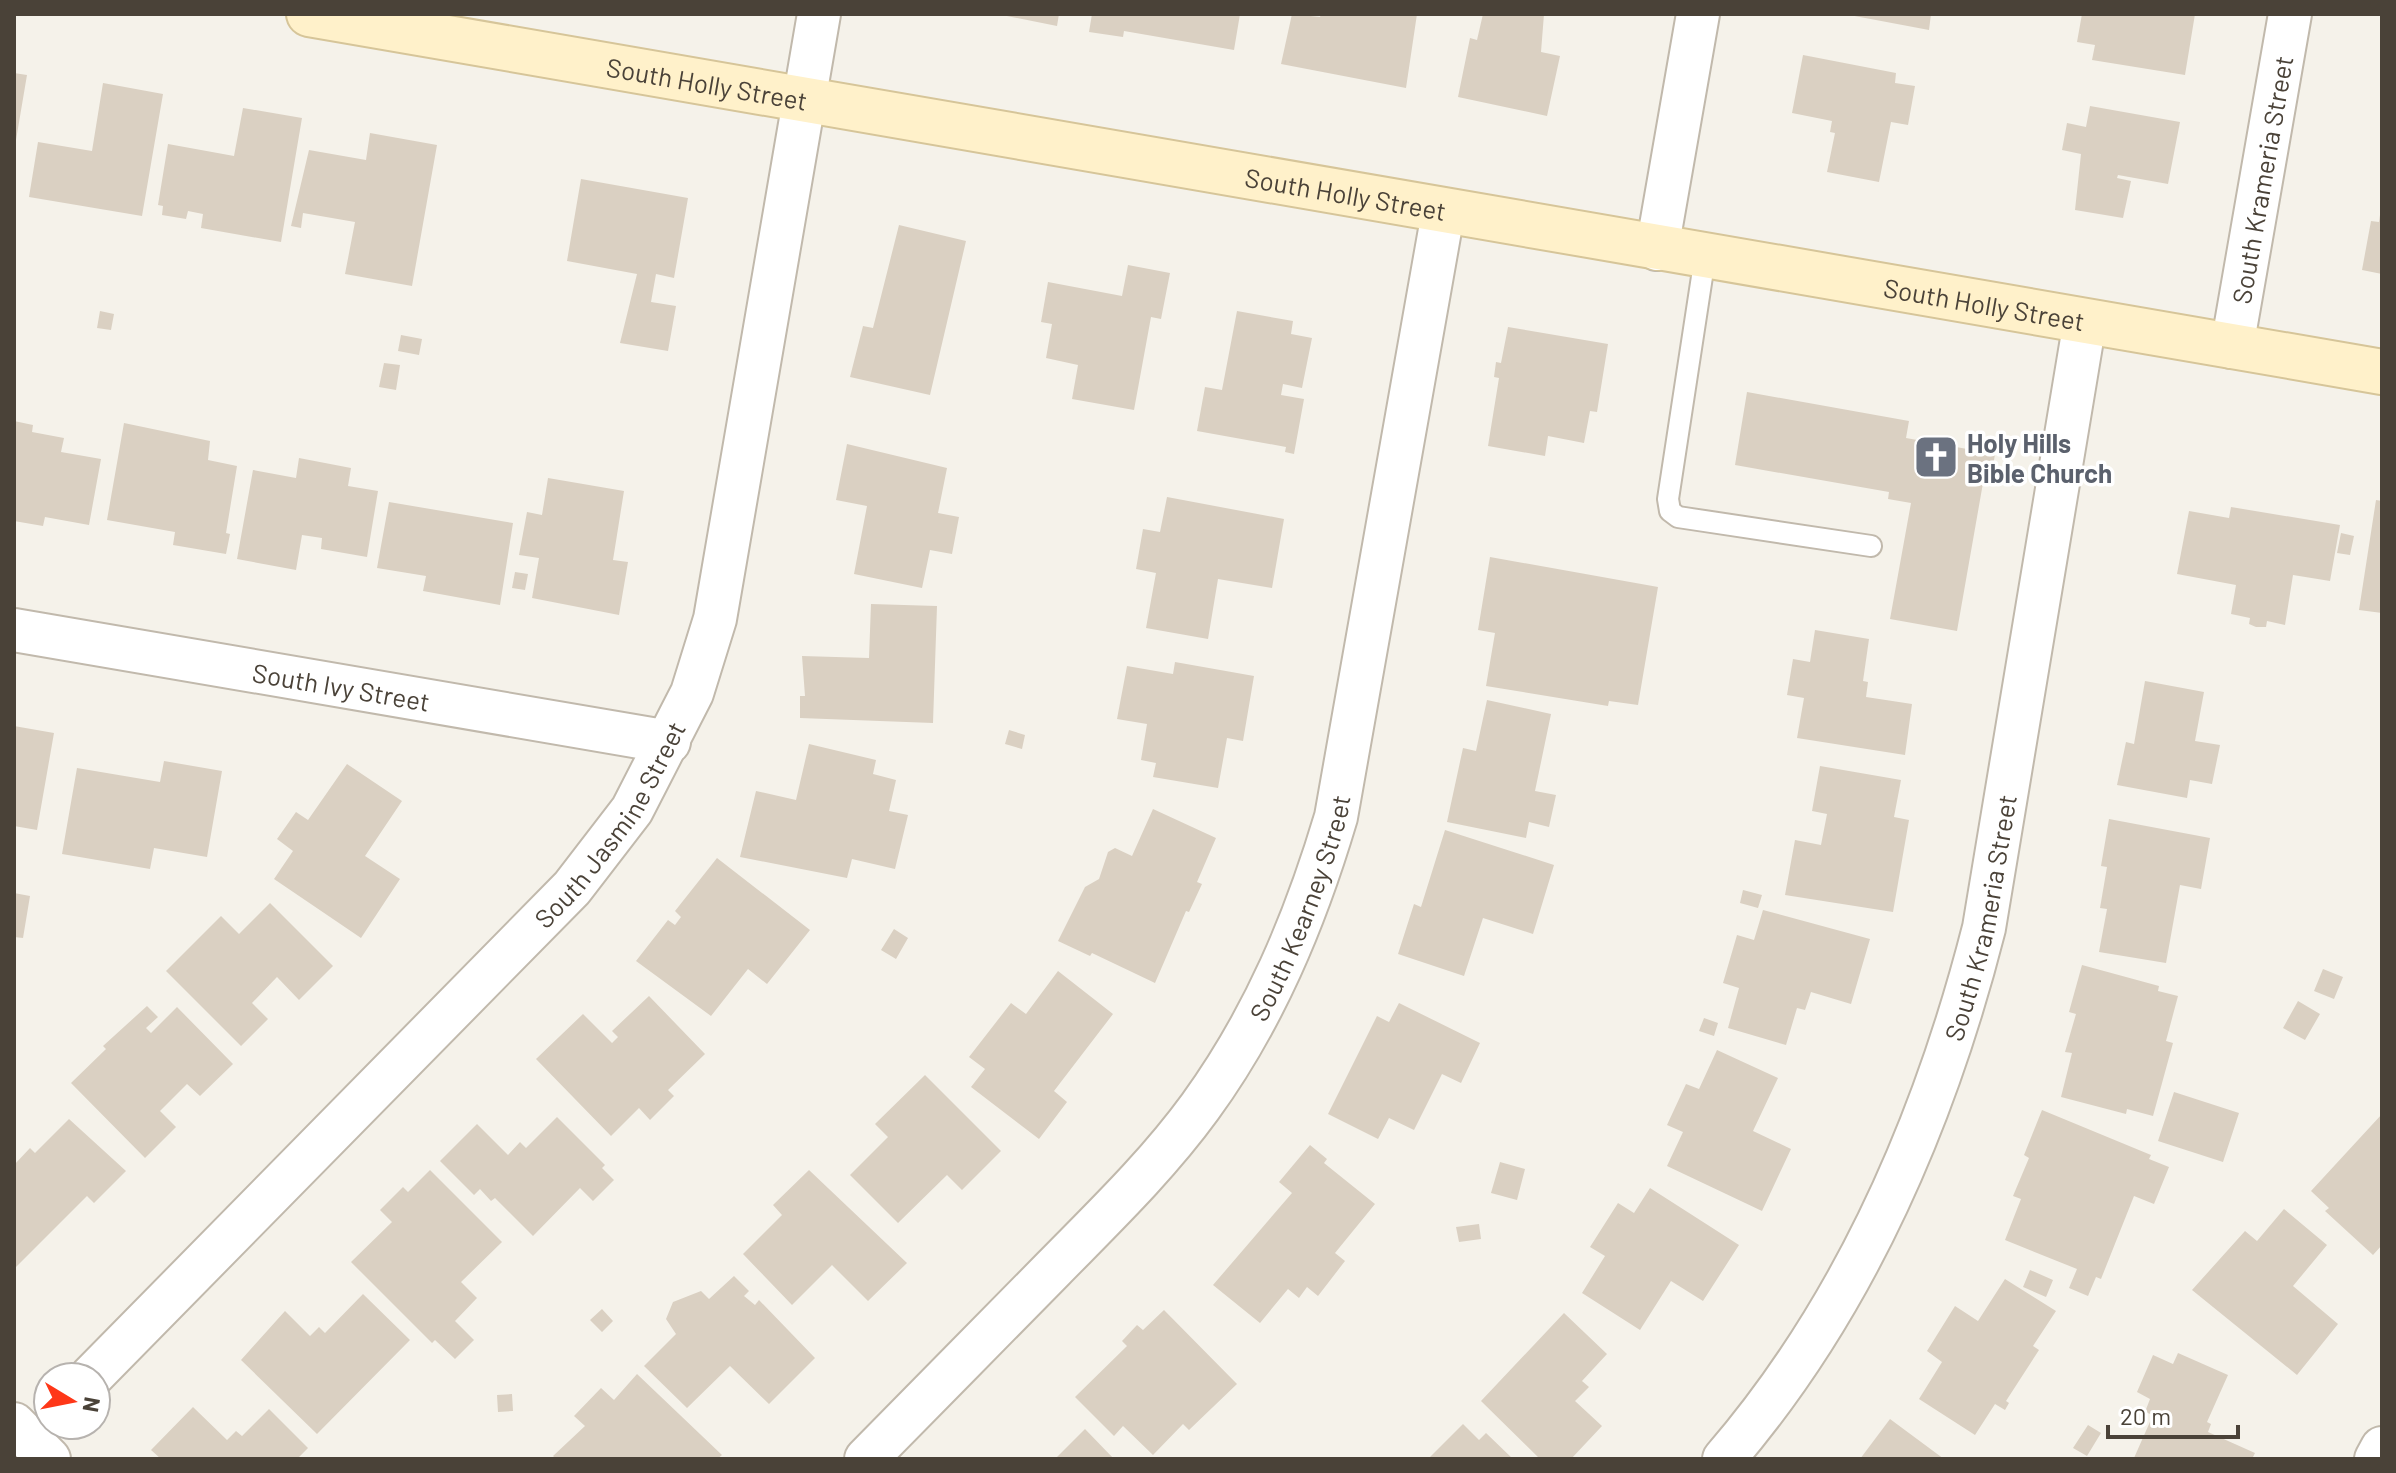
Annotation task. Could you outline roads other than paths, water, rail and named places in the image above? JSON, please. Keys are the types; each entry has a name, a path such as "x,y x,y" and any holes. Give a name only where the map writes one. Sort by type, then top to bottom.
{"street":[{"name":"South Holly Street","path":"309,14 1443,213 2382,372"},
{"name":"South Jasmine Street","path":"107,1361 572,888 632,810 669,742 692,693 715,619 819,14"},
{"path":"1657,249 1698,14"},
{"name":"South Krameria Street","path":"2232,347 2290,14"},
{"name":"South Kearney Street","path":"866,1459 1135,1186 1200,1107 1248,1033 1282,968 1315,888 1336,817 1443,213"},
{"name":"South Krameria Street","path":"1724,1459 1781,1385 1873,1236 1910,1156 1963,1012 1984,928 2085,321"},
{"name":"South Ivy Street","path":"14,630 669,742"},
{"path":"2376,1459 2382,1448"}],"lane":[{"path":"1705,257 1668,499 1670,511 1678,517 1871,546"}],"place":[{"name":"Holy Hills Bible Church","path":"1936,457"}]}
